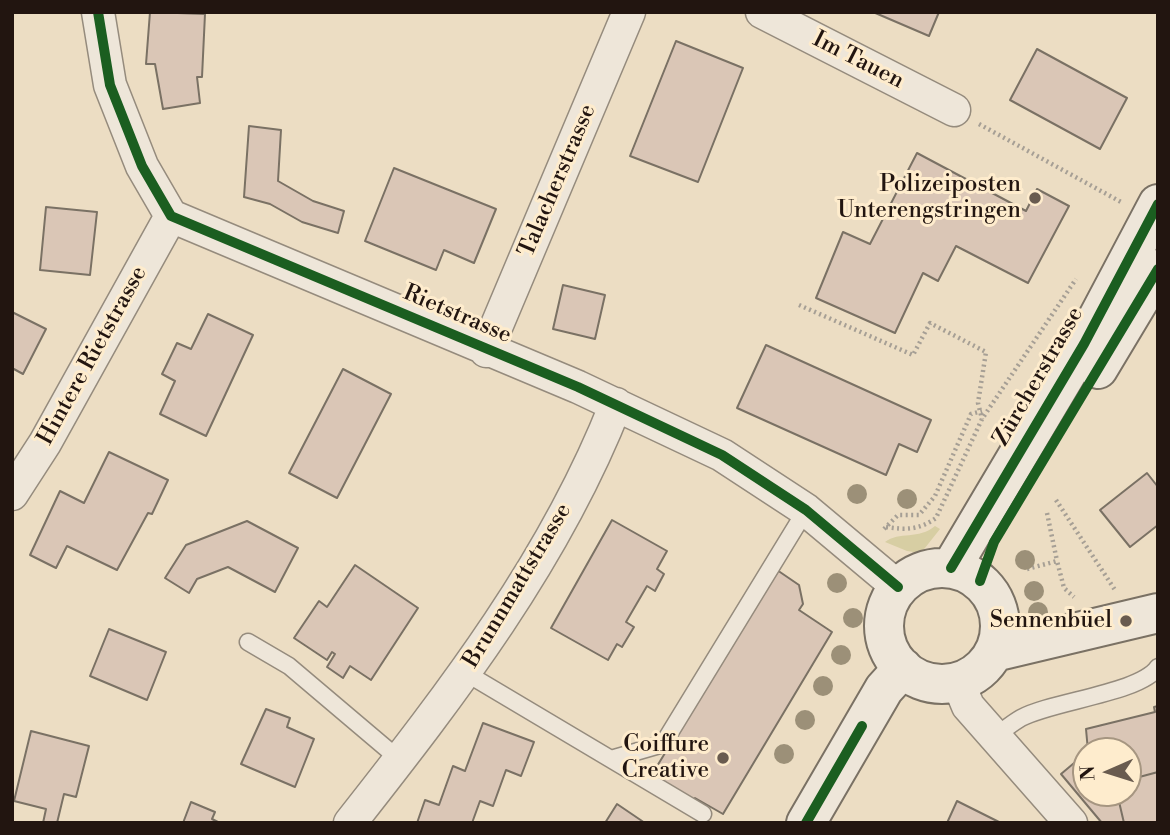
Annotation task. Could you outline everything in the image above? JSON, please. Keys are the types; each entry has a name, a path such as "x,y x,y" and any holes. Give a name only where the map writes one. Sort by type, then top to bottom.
{"main road":[{"name":"Zürcherstrasse","path":"965,574 1084,344 1145,206"},
{"name":"Zürcherstrasse","path":"965,574 994,542 1158,269"},
{"path":"928,569 965,574 992,596 999,614 1000,633 994,652 973,676 958,682 938,684 919,679 903,668 891,654 885,629 889,602 898,587 913,575 928,569"},
{"path":"994,652 1158,613"},
{"path":"806,823 884,689 903,668"}],"street":[{"path":"98,12 110,85 142,166 171,216"},
{"name":"Talacherstrasse","path":"486,351 629,12"},
{"name":"Im Tauen","path":"762,12 954,110"},
{"name":"Rietstrasse","path":"171,216 616,404 722,455 806,510 898,587"},
{"name":"Hintere Rietstrasse","path":"12,494 45,443 171,216"},
{"name":"Brunnmattstrasse","path":"351,823 496,631 597,452 616,404"},
{"path":"958,682 968,706 1071,823"}],"lane":[{"path":"611,759 663,744 806,510"},
{"path":"248,642 289,666 400,760"},
{"path":"994,737 1022,717 1132,685 1153,674 1158,667"},
{"path":"466,673 703,814"}],"path":[{"path":"954,110 1145,206"},
{"path":"990,411 980,410 971,414 934,496 919,515 898,515 886,527 908,530 926,525 936,518 982,419 990,411 1081,274"},
{"path":"799,305 913,355 930,323 986,352 978,403 982,419"},
{"path":"1056,500 1119,597"},
{"path":"1047,513 1064,588 1081,600"},
{"path":"1027,569 1057,561"}],"shaded area":[{"path":"935,526 940,529 921,553 907,551 885,542 896,537 922,533"}],"building":[{"path":"150,12 205,14 202,77 197,77 200,103 163,109 155,64 146,64"},
{"path":"873,12 939,12 929,36"},
{"path":"676,41 743,68 698,182 630,156"},
{"path":"1037,49 1127,98 1100,149 1010,100"},
{"path":"249,126 281,130 278,181 313,201 344,211 338,233 302,222 270,204 244,197"},
{"path":"917,153 1026,211 1037,189 1069,206 1028,283 956,246 938,281 923,273 895,333 816,298 843,232 870,244"},
{"path":"394,168 496,209 474,263 444,250 436,270 365,241"},
{"path":"46,207 97,212 90,275 40,270"},
{"path":"563,285 605,295 595,339 553,329"},
{"path":"12,312 46,329 23,374 12,368"},
{"path":"208,314 253,335 206,436 160,414 175,381 162,374 177,343 191,349"},
{"path":"766,345 931,420 917,452 899,444 886,475 737,408"},
{"path":"343,369 391,394 337,498 289,473"},
{"path":"109,452 168,480 152,514 148,513 117,570 67,546 56,568 30,555 60,491 84,503"},
{"path":"1147,473 1158,487 1158,525 1130,547 1100,510"},
{"path":"612,520 667,551 657,569 664,574 655,591 647,586 626,622 634,627 622,647 617,644 608,660 551,628"},
{"path":"247,521 298,548 275,592 228,567 197,579 189,593 165,578 186,545"},
{"path":"355,565 418,608 371,680 350,666 343,678 327,667 335,654 332,652 327,660 294,638 319,601 327,607"},
{"path":"777,570 799,585 803,604 799,610 832,632 723,814 695,798 693,802 651,776"},
{"path":"109,629 166,652 147,700 90,676"},
{"path":"1158,706 1158,772 1142,776 1142,737 1087,737 1086,729 1155,712 1154,707"},
{"path":"266,709 290,718 287,727 314,739 295,787 241,764"},
{"path":"483,723 534,742 521,776 506,770 493,806 480,801 472,823 417,823 425,800 439,805 453,766 465,771"},
{"path":"31,731 89,746 76,797 64,794 57,823 43,823 46,809 14,801"},
{"path":"1072,765 1072,787 1061,774"},
{"path":"1158,772 1158,823 1124,823 1120,807 1142,807 1142,776"},
{"path":"957,801 1001,823 947,823"},
{"path":"191,802 215,812 212,819 220,823 183,823"},
{"path":"617,804 645,823 605,823"},
{"path":"1089,807 1120,807 1124,823 1102,823"}],"cycle path":[{"path":"98,12 110,85 142,166 171,216 578,387 722,455 806,510 898,587"},
{"path":"951,568 1084,344 1158,204"},
{"path":"980,581 994,542 1158,269"},
{"path":"806,823 862,726"}],"place":[{"name":"Polizeiposten Unterengstringen","path":"1035,198"},
{"name":"Sennenbüel","path":"1126,621"},
{"name":"Coiffure Creative","path":"723,758"}]}
